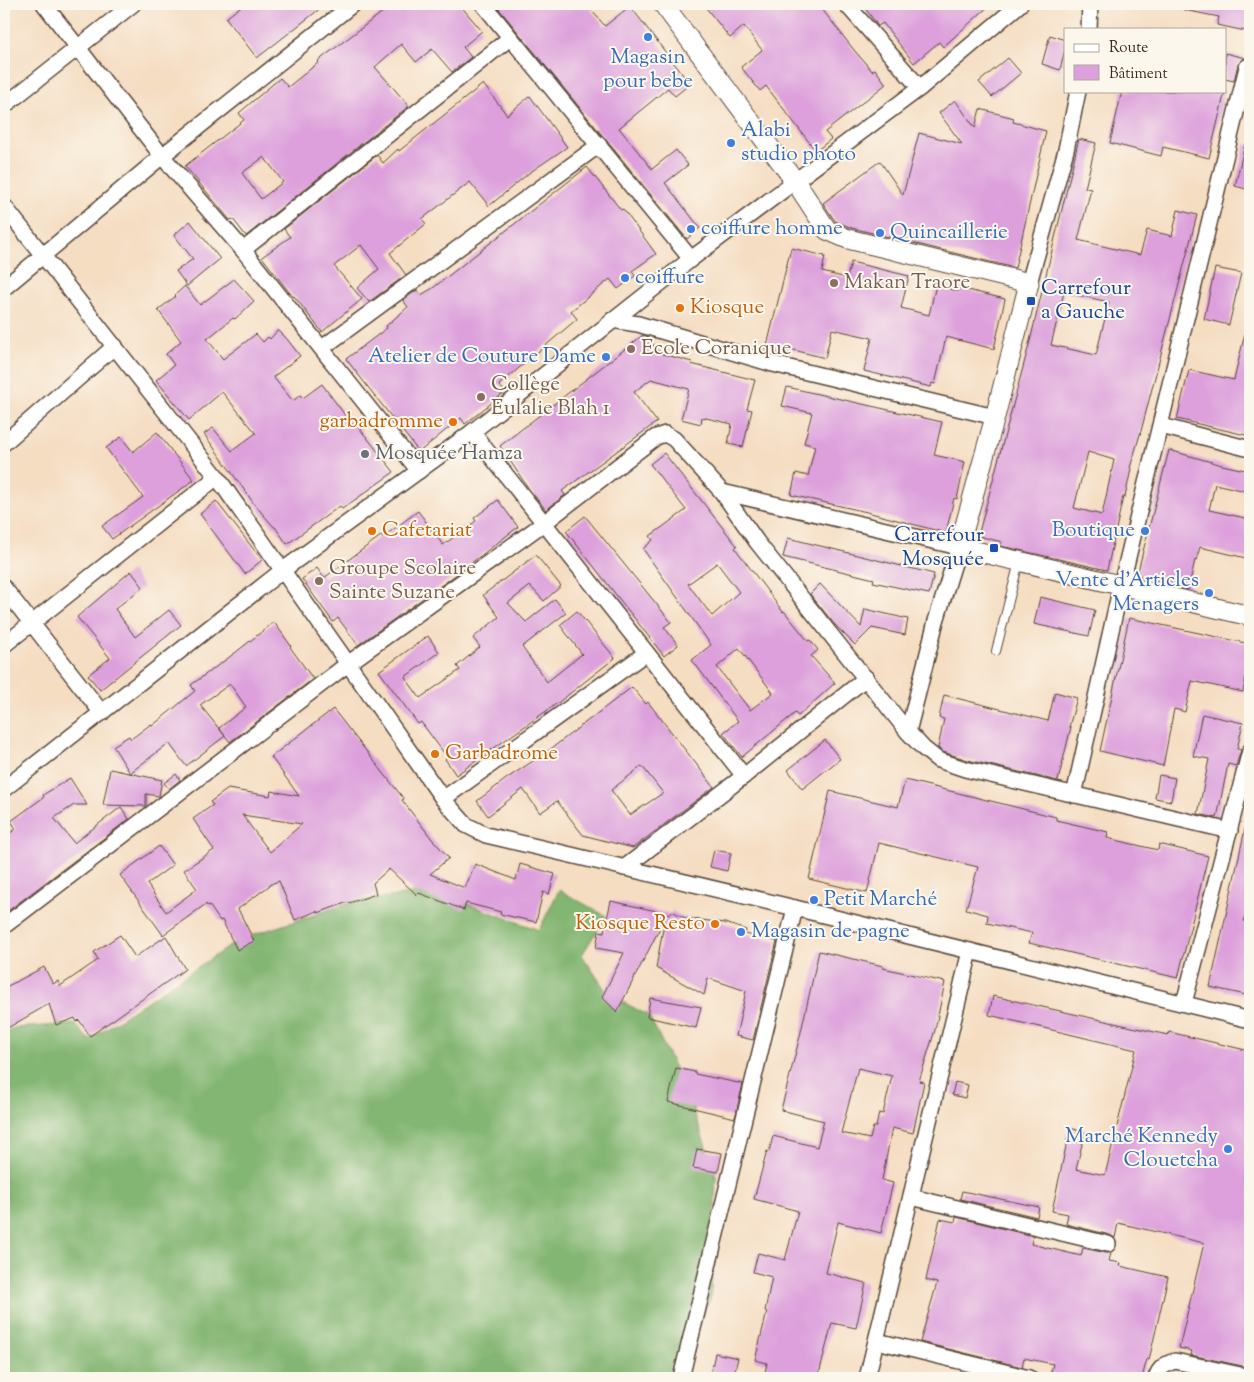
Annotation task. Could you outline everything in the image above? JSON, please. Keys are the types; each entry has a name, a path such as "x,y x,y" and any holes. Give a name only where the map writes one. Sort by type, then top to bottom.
{"street":[{"path":"44,4 162,156 243,250 420,471"},
{"path":"4,106 133,4"},
{"path":"4,288 162,156 354,4"},
{"path":"483,4 691,258"},
{"path":"663,4 795,181 827,230 848,239 1029,283"},
{"path":"846,4 920,88"},
{"path":"4,789 284,570 472,432 691,258 920,88 1020,4"},
{"path":"1089,28 1090,4"},
{"path":"243,250 510,38"},
{"path":"1074,795 1121,586 1247,67"},
{"path":"908,732 934,630 995,417 1029,283 1066,150 1078,92"},
{"path":"322,348 599,146"},
{"path":"4,206 218,477 443,799 466,825 486,835 795,908 1250,1020"},
{"path":"612,320 638,324 773,364 995,417"},
{"path":"4,443 115,346"},
{"path":"1161,426 1250,449"},
{"path":"472,432 744,776"},
{"path":"4,926 349,663 544,523 656,437 666,434 674,439 722,492 763,549 908,732 938,760 965,769 1230,831"},
{"path":"4,645 218,477"},
{"path":"722,492 1250,616"},
{"path":"4,588 102,713"},
{"path":"443,799 646,653"},
{"path":"624,868 744,776 866,678"},
{"path":"1184,1003 1250,751"},
{"path":"681,1378 795,908"},
{"path":"868,1378 970,951"},
{"path":"911,1197 1108,1244"},
{"path":"877,1341 1029,1378"},
{"path":"1156,1378 1158,1372 1165,1364 1175,1360 1250,1377"}],"lane":[{"path":"996,651 1019,562"}],"green space":[{"path":"559,890 606,916 582,955 608,994 649,1016 687,1092 716,1176 711,1297 673,1378 11,1378 4,1372 4,1033 14,1028 75,1024 89,1040 240,939 354,902 432,891 539,930"}],"building":[{"path":"244,4 326,4 257,58 226,18"},
{"path":"393,4 459,4 482,31 463,47 471,57 452,72 432,49 416,62 401,44 375,67 409,106 246,236 233,219 230,220 185,166 244,120 239,113 280,78 288,87 318,61","holes":["264,157 283,182 261,199 242,173"]},
{"path":"495,4 586,4 605,26 630,6 690,84 675,96 668,88 619,128 652,169 676,150 688,165 665,183 700,228 687,239"},
{"path":"703,4 818,4 854,50 872,71 875,69 886,84 825,132 831,139 816,151 766,86 760,91 741,67 762,50 744,26 730,38"},
{"path":"862,4 991,4 943,47 939,42 914,63 883,23 878,26"},
{"path":"1184,4 1246,4 1245,10 1250,11 1250,32 1217,25 1219,17 1184,10"},
{"path":"1050,35 1064,40 1064,54 1060,70 1042,64"},
{"path":"1226,53 1245,58 1238,64 1234,81 1226,79"},
{"path":"1008,58 1021,73 992,97 979,82"},
{"path":"483,84 507,115 530,96 567,147 529,173 489,206 470,182 422,219 426,224 390,253 406,275 369,302 357,288 379,269 361,245 334,266 362,299 322,332 262,257 290,237 284,229 377,155 383,163 398,149 399,151"},
{"path":"1122,92 1225,92 1209,158 1163,147 1161,156 1110,143"},
{"path":"955,100 975,128 980,109 1014,118 1013,122 1046,131 1015,268 852,228 835,221 823,203 880,161 903,195 919,133 962,144 939,113"},
{"path":"1079,139 1096,143 1085,188 1091,189 1078,240 1140,255 1147,230 1172,236 1178,210 1197,215 1130,468 1125,497 1123,497 1107,570 1001,546 1002,542 978,536 1030,341","holes":["1064,292 1109,302 1096,355 1051,345","1088,452 1114,460 1102,515 1074,508"]},
{"path":"1245,144 1250,145 1250,190 1235,186"},
{"path":"587,167 621,210 623,209 656,254 632,271 635,276 618,289 610,279 571,311 577,319 499,385 505,392 465,424 461,418 419,452 346,359 387,328 386,326 408,307 403,300 417,290 421,295 433,288"},
{"path":"190,221 220,259 187,286 176,271 193,259 174,235"},
{"path":"791,248 825,256 822,272 847,278 851,262 909,276 901,308 929,315 936,285 958,291 959,288 1005,299 994,349 946,337 935,384 932,383 931,387 864,371 872,338 832,329 825,358 786,348 784,355 766,350"},
{"path":"1215,268 1241,273 1229,325 1204,319"},
{"path":"234,279 254,301 235,319 233,318 207,339 223,359 256,334 263,342 268,337 270,339 278,330 300,356 273,377 293,401 300,395 303,398 322,384 353,426 356,424 394,472 342,509 340,506 287,544 275,527 255,505 204,434 213,428 232,451 256,433 222,392 189,420 156,380 174,365 166,354 181,341 158,310 185,286 200,305"},
{"path":"1245,333 1250,334 1250,398 1246,415 1250,416 1250,436 1177,419 1189,370 1234,380"},
{"path":"643,335 647,336 658,352 660,351 662,354 692,362 691,364 755,380 747,409 752,410 743,447 728,444 732,424 702,417 701,424 681,419 689,389 651,379 634,392 657,422 562,491 565,495 546,510 529,489 500,446"},
{"path":"787,387 942,422 934,455 965,462 957,499 954,498 946,533 867,512 791,495 796,473 808,476 815,446 804,443 812,413 782,406"},
{"path":"157,432 194,480 112,539 102,526 143,497 106,448 121,437 133,452"},
{"path":"1169,450 1250,471 1250,492 1215,484 1209,510 1250,519 1250,559 1200,547 1188,590 1137,575"},
{"path":"664,453 737,546 735,548 783,612 818,650 811,656 835,683 798,716 795,713 742,757 723,733 738,721 692,660 711,645 643,549 653,540 650,536 686,510 650,464","holes":["717,563 739,592 712,616 688,584","739,648 773,693 750,710 717,667"]},
{"path":"498,500 518,527 457,574 358,645 338,618 333,622 302,579 317,568 324,578 418,511 443,545 476,521 474,518"},
{"path":"216,501 262,560 245,574 200,514"},
{"path":"585,516 671,622 664,627 678,645 664,656 566,531"},
{"path":"788,538 934,574 929,594 873,582 874,579 783,557"},
{"path":"536,555 561,586 544,601 530,586 508,603 526,622 555,599 566,613 522,647 547,682 582,654 560,625 577,611 615,658 559,702 456,775 445,759 447,757 421,722 418,724 379,671 428,636 439,652 405,677 420,698 460,670 457,666 480,647 473,638 499,617 483,595"},
{"path":"131,571 143,587 115,609 135,637 169,610 181,625 100,690 88,675 110,658 77,617"},
{"path":"820,584 861,627 865,609 908,619 905,635 872,628 855,645 835,625 810,594"},
{"path":"1040,597 1095,610 1089,636 1034,624"},
{"path":"1129,618 1250,644 1250,667 1248,667 1243,692 1192,681 1185,712 1174,709 1163,766 1100,751"},
{"path":"274,622 313,679 230,742 219,728 246,707 230,684 200,705 225,736 186,766 169,743 130,773 113,746 129,736 131,739 151,724 152,726 195,691 191,685"},
{"path":"632,687 646,704 648,702 714,787 633,848 583,835 557,801 540,813 523,789 488,816 477,801 548,751","holes":["642,766 663,793 630,815 611,790"]},
{"path":"1055,692 1077,698 1058,781 968,760 943,752 938,748 944,719 939,718 944,695 1048,721"},
{"path":"333,709 404,799 402,800 432,839 449,858 430,874 465,888 475,864 516,880 520,864 555,874 549,894 543,892 536,922 500,914 501,912 466,903 464,910 419,893 417,895 389,869 373,883 376,894 318,913 317,911 295,920 279,881 273,883 238,909 254,941 237,950 222,920 220,921 209,905 207,906 206,904 163,935 120,875 159,846 173,865 147,884 166,912 197,889 184,870 214,850 193,819 213,805 210,802 228,789 270,796 271,791 299,796 271,757","holes":["242,815 302,824 270,852"]},
{"path":"1202,714 1243,723 1237,749 1241,750 1236,766 1228,764 1217,818 1198,814 1209,759 1193,756"},
{"path":"825,740 840,759 802,789 788,770"},
{"path":"110,769 162,780 159,796 146,794 146,806 103,805"},
{"path":"176,774 180,780 169,789 164,783"},
{"path":"1159,775 1175,778 1171,801 1155,798"},
{"path":"70,778 87,805 74,805 54,818 74,843 121,807 129,819 4,914 4,837 16,829 11,821 44,797 43,795"},
{"path":"905,780 1056,817 1056,820 1108,832 1107,838 1158,850 1159,844 1208,856 1178,978 1029,943 1032,933 987,923 988,915 966,909 978,867 879,843 867,893 809,879 830,791 898,807"},
{"path":"1245,829 1250,830 1250,893 1244,921 1250,922 1250,996 1210,987"},
{"path":"714,850 731,853 727,871 710,867"},
{"path":"611,901 670,914 672,911 685,918 725,923 746,930 745,934 777,941 753,1040 736,1036 746,991 708,978 704,995 656,968 665,918 617,1012 602,997 624,953 596,948 599,931 604,932"},
{"path":"120,935 135,957 166,936 185,969 90,1036 79,1020 77,1022 75,1018 56,1025 49,1004 4,1030 4,988 44,967 53,984 58,981 60,986 98,960 94,952"},
{"path":"819,951 945,982 935,1030 919,1081 924,1082 913,1133 892,1128 882,1180 893,1183 881,1233 838,1222 826,1273 866,1283 856,1328 832,1323 818,1378 764,1378 767,1363 755,1360 767,1312 765,1311 772,1277 753,1272 758,1253 785,1260 798,1211 754,1199 773,1136 817,1147 824,1121 781,1110","holes":["858,1068 892,1076 883,1114 879,1113 876,1127 873,1127 870,1139 841,1133"]},
{"path":"993,996 1168,1035 1169,1032 1250,1051 1250,1351 1247,1367 1191,1355 1192,1351 1179,1348 1204,1243 1118,1223 1115,1238 1110,1235 1066,1224 1068,1214 1052,1211 1070,1128 1085,1132 1076,1169 1105,1175 1136,1050 989,1015"},
{"path":"650,998 701,1007 696,1028 647,1017"},
{"path":"676,1068 743,1084 735,1118 668,1102"},
{"path":"955,1082 968,1085 965,1098 952,1095"},
{"path":"697,1149 722,1153 718,1172 693,1168"},
{"path":"962,1191 1039,1207 1037,1217 960,1199"},
{"path":"956,1217 1033,1236 1031,1244 1081,1256 1083,1248 1111,1253 1109,1261 1121,1263 1120,1266 1168,1277 1149,1360 1147,1359 1142,1378 1065,1378 1050,1375 1053,1364 1024,1358 1022,1367 920,1342 937,1283 926,1280 940,1219 955,1222"},
{"path":"715,1353 738,1358 733,1378 710,1378"}],"place":[{"name":"Magasin pour bebe","path":"648,37"},
{"name":"Alabi studio photo","path":"731,143"},
{"name":"coiffure homme","path":"691,229"},
{"name":"Quincaillerie","path":"880,233"},
{"name":"coiffure","path":"625,278"},
{"name":"Makan Traore","path":"834,283"},
{"name":"Carrefour a Gauche","path":"1031,301"},
{"name":"Kiosque","path":"680,308"},
{"name":"Ecole Coranique","path":"631,349"},
{"name":"Atelier de Couture Dame","path":"606,357"},
{"name":"Collège Eulalie Blah 1","path":"481,397"},
{"name":"garbadromme","path":"453,422"},
{"name":"Mosquée Hamza","path":"365,454"},
{"name":"Cafetariat","path":"372,531"},
{"name":"Boutique","path":"1145,531"},
{"name":"Carrefour Mosquée","path":"994,548"},
{"name":"Groupe Scolaire Sainte Suzane","path":"319,581"},
{"name":"Vente d'Articles Menagers","path":"1209,593"},
{"name":"Garbadrome","path":"435,754"},
{"name":"Petit Marché","path":"814,900"},
{"name":"Kiosque Resto","path":"715,924"},
{"name":"Magasin de pagne","path":"741,932"},
{"name":"Marché Kennedy Clouetcha","path":"1228,1149"}]}
